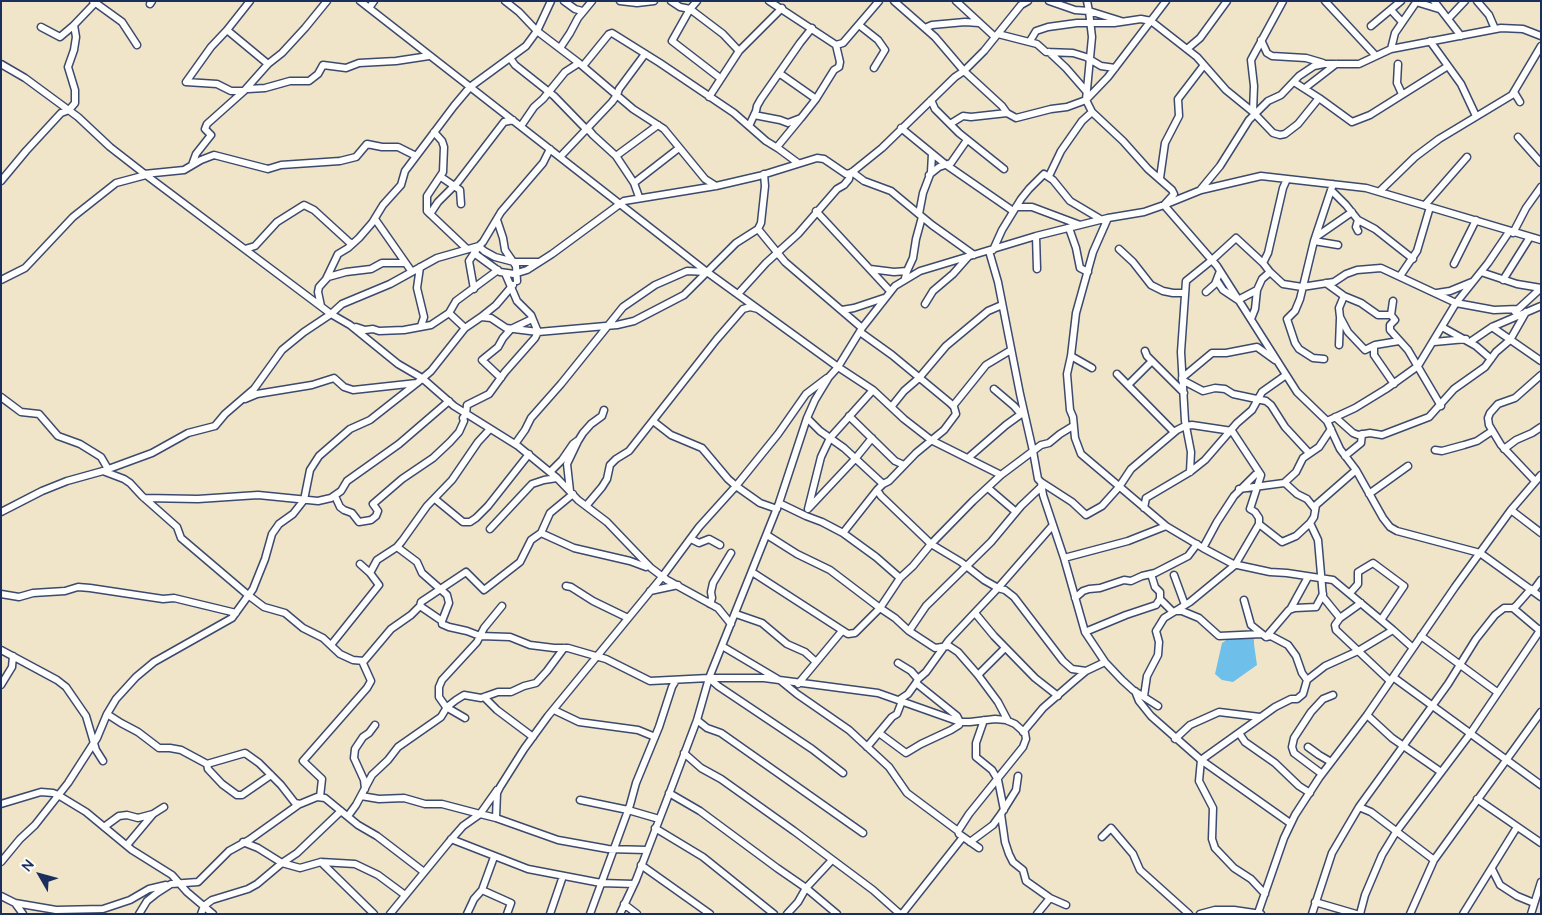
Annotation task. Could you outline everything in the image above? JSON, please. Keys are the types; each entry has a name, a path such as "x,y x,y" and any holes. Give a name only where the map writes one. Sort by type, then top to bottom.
{"street":[{"path":"250,1 211,47 186,82 217,84 231,90 246,90 264,88 290,81 309,81 318,74 323,65 346,68 359,62 396,61 429,56"},
{"path":"192,165 196,154 211,135 205,129 207,124 246,90 268,64 282,53 305,28 327,1"},
{"path":"360,1 707,272 874,390 931,440 1001,475"},
{"path":"369,8 374,1"},
{"path":"505,1 519,12 537,31 581,64 617,96 658,125 667,133 705,179 716,186"},
{"path":"321,306 318,292 319,287 326,279 338,254 359,238 375,219 383,205 401,185 405,171 470,87 526,46 537,31 552,1"},
{"path":"564,1 575,10 582,12"},
{"path":"560,48 582,12 592,1"},
{"path":"620,1 637,3 654,1"},
{"path":"671,1 680,7 690,9 723,34 739,51"},
{"path":"697,1 690,9 672,41 720,78"},
{"path":"769,1 836,45 840,62 840,67 834,70 816,99 777,148"},
{"path":"836,45 843,43 880,1"},
{"path":"894,1 925,28 964,71 1002,106 1007,113 1016,118 1067,107 1086,100 1115,68 1165,2"},
{"path":"956,1 979,23 997,35 1037,44 1049,52 1072,53 1101,66 1115,68"},
{"path":"738,294 798,234 837,189 844,185 851,173 882,148 955,77 964,71 1021,5 1028,1"},
{"path":"1049,1 1075,10 1089,11 1125,22"},
{"path":"1087,1 1092,33 1086,100 1092,112 1123,141 1148,169 1171,188 1174,194 1164,206"},
{"path":"1186,49 1200,38 1227,1"},
{"path":"1254,113 1254,86 1251,60 1283,1"},
{"path":"1325,1 1376,56"},
{"path":"1371,26 1403,1 1409,12"},
{"path":"1448,20 1464,1"},
{"path":"1477,1 1489,15 1495,29"},
{"path":"41,27 60,36 74,25 95,2 122,22 137,45"},
{"path":"1391,49 1395,33 1417,2 1438,4 1461,36"},
{"path":"709,97 739,51 782,8"},
{"path":"1391,10 1402,22"},
{"path":"1030,42 1036,31 1045,27 1125,22 1141,19 1151,21 1197,57 1226,90 1254,113 1273,133 1280,135 1285,134 1298,124 1320,98"},
{"path":"925,28 932,25 964,22 979,23"},
{"path":"1,181 26,150 61,113 69,110 75,103 75,90 68,67 76,37 74,25"},
{"path":"859,25 878,40 885,50 874,68"},
{"path":"749,126 757,106 812,28"},
{"path":"1201,190 1220,166 1254,113 1264,104 1281,95 1314,66 1324,64 1359,64 1391,49 1495,29 1512,28 1541,36"},
{"path":"227,30 268,64"},
{"path":"521,126 534,107 567,70 581,64 611,33 660,63 737,116 766,141 798,163"},
{"path":"1261,40 1267,53 1272,56 1306,58 1324,64"},
{"path":"1430,41 1461,84 1476,116"},
{"path":"1380,191 1415,157 1452,130 1497,105 1514,92 1541,46"},
{"path":"1049,52 1086,91"},
{"path":"560,157 617,96 619,89 645,54"},
{"path":"510,58 515,65 549,91 616,156 634,183 639,198"},
{"path":"1,64 26,78 69,110 110,148 331,314 350,325 398,364 466,414 529,454 571,493 607,522 651,568 662,577 718,608 731,624"},
{"path":"1305,88 1336,64"},
{"path":"1398,64 1397,83 1402,94"},
{"path":"1160,178 1164,142 1179,116 1178,99 1204,65"},
{"path":"1294,82 1320,98 1352,122 1370,115 1448,66"},
{"path":"779,73 816,99"},
{"path":"1514,92 1520,102"},
{"path":"931,100 935,108 950,124 1004,169"},
{"path":"1049,176 1061,151 1082,121 1092,112"},
{"path":"950,124 963,116 971,117 1007,113"},
{"path":"754,115 788,123 800,119"},
{"path":"430,214 504,122 513,120"},
{"path":"616,156 658,125"},
{"path":"901,128 947,165 1015,209 1032,208 1080,225"},
{"path":"434,132 442,141 444,147 444,172 426,198 427,211 467,249"},
{"path":"1518,137 1541,163"},
{"path":"929,175 939,167 951,163 967,140"},
{"path":"1,280 25,268 73,217 116,183 145,175 184,170 214,156 268,169 281,165 340,161 356,157 367,144 382,147 398,147 416,156"},
{"path":"634,183 679,148"},
{"path":"474,289 469,263 470,259 527,180 539,168 550,149"},
{"path":"496,818 497,793 533,737 662,577 699,527 736,486 778,434 806,394 829,376 838,366 884,298 906,275 913,258 921,216 923,193 929,175 932,154"},
{"path":"1400,276 1413,259 1423,232 1428,206 1467,157"},
{"path":"1,862 20,839 35,825 70,780 94,742 119,694 146,667 226,622 236,613 253,589 265,559 272,534 279,524 293,514 304,500 310,470 319,456 350,428 370,420 431,372 465,328 496,305 517,277 624,201 716,186 820,158 846,174 851,173 864,181 892,191 971,255"},
{"path":"481,317 491,318 506,328 538,332 622,325 634,321 684,295 736,243 758,229 761,223 765,186 764,174"},
{"path":"1105,219 1070,201 1049,176 1045,174 1029,189 1002,230 991,251 1022,413 1033,451 1038,479 1042,484 1072,502 1086,515 1102,506 1119,488 1131,468 1174,432 1185,426 1202,426 1232,431 1261,476 1250,509 1260,518 1259,524 1235,565 1185,605 1164,618 1156,631 1159,642 1158,655 1147,676 1144,696"},
{"path":"441,176 460,192 461,204"},
{"path":"870,269 906,275 1036,236 1105,219 1144,212 1164,206 1201,190 1261,176 1333,188 1366,188 1380,191 1541,240"},
{"path":"1263,263 1268,252 1283,188 1287,180"},
{"path":"1327,421 1354,408 1394,384 1418,366 1456,303 1511,232 1541,187"},
{"path":"1333,188 1358,220 1375,229 1413,259"},
{"path":"1324,359 1313,358 1299,349 1287,319 1298,305 1315,239 1333,188"},
{"path":"245,249 255,246 277,222 304,205 314,210 352,243"},
{"path":"1164,206 1220,271 1304,401 1327,421 1340,449 1356,470 1390,528 1480,553 1541,597"},
{"path":"816,211 890,292"},
{"path":"1315,239 1352,212"},
{"path":"375,219 412,272"},
{"path":"1105,219 1076,313 1071,356 1066,374 1075,438 1081,454 1166,526 1200,546 1235,565 1270,572 1332,580 1350,593 1413,648"},
{"path":"497,220 505,250 514,262 517,277"},
{"path":"1358,220 1356,227 1358,231"},
{"path":"1454,264 1476,220"},
{"path":"1069,228 1080,268 1088,272"},
{"path":"758,229 785,262 842,310 861,330 953,406 956,414 944,430 877,490 843,533"},
{"path":"1036,236 1035,253 1037,269"},
{"path":"1503,280 1530,237"},
{"path":"1190,472 1191,452 1185,426 1181,352 1186,281 1236,238 1283,284 1302,287 1334,282 1346,274 1357,270 1381,268 1456,303 1494,310 1518,310"},
{"path":"1315,239 1338,245"},
{"path":"1,512 76,478 152,453 188,433 215,426 225,414 262,380 282,350 342,304 390,284 437,258 479,246"},
{"path":"479,246 484,252 495,257 514,262 539,262"},
{"path":"1119,249 1134,262 1150,285 1173,294 1184,293"},
{"path":"474,253 505,274 517,277"},
{"path":"925,304 933,290 953,274 971,255"},
{"path":"326,279 346,272 374,268 382,263 405,263"},
{"path":"420,267 417,288 424,317 421,326"},
{"path":"350,325 365,330 373,329 379,331 404,330 435,323 449,313 456,301 498,270"},
{"path":"515,444 531,418 623,307 655,285 687,271 707,272"},
{"path":"1206,292 1213,288 1217,282 1220,271"},
{"path":"1251,319 1255,309 1257,290 1262,280 1270,272"},
{"path":"1481,272 1524,286 1541,288"},
{"path":"505,274 517,301 532,319 538,332"},
{"path":"1436,294 1450,291 1475,280"},
{"path":"1217,282 1223,290 1238,300"},
{"path":"1326,283 1344,296 1361,303 1378,315 1391,315"},
{"path":"1505,322 1541,288"},
{"path":"1238,300 1257,290"},
{"path":"1339,345 1339,308 1344,296"},
{"path":"842,310 884,298"},
{"path":"1393,301 1391,315 1395,320 1390,324 1390,330 1408,350 1440,406"},
{"path":"892,406 907,387 919,378 946,346 988,311 1002,305"},
{"path":"1434,342 1468,341 1492,327 1541,306"},
{"path":"586,506 602,487 610,465 629,451 698,362 740,313 745,308 759,309"},
{"path":"1335,417 1353,433 1386,435 1428,417 1454,389 1485,367 1510,340 1526,312"},
{"path":"449,313 465,328"},
{"path":"1340,317 1348,332 1365,350 1374,346 1399,341"},
{"path":"501,378 482,360 498,347 511,329 532,319"},
{"path":"1442,327 1468,341 1491,359"},
{"path":"1492,327 1541,361"},
{"path":"335,496 340,507 352,513 356,520 364,522 376,516 378,511 374,504 402,479 433,458 450,442 459,432 464,421 462,418 466,414 467,405 489,394 538,332"},
{"path":"1374,346 1374,356 1394,384"},
{"path":"1182,379 1212,352 1226,353 1257,347 1278,362"},
{"path":"953,406 986,365 1011,350"},
{"path":"1146,351 1147,356 1184,392"},
{"path":"1071,356 1092,368"},
{"path":"1129,384 1152,361"},
{"path":"1116,374 1129,384 1174,432"},
{"path":"1144,508 1146,498 1190,472 1204,460 1237,423 1252,410 1262,392 1286,375"},
{"path":"1535,481 1504,449 1492,431 1488,418 1493,408 1514,398 1541,375"},
{"path":"620,914 634,884 669,793 696,720 709,678 778,506 807,418 829,376"},
{"path":"237,403 257,394 312,385 334,378 344,387 353,390 420,380"},
{"path":"1182,379 1203,391 1225,388 1234,394 1266,401 1272,405 1285,427 1309,453"},
{"path":"994,389 1022,413"},
{"path":"805,512 821,457 830,438 874,390"},
{"path":"1,397 21,412 39,414 58,436 80,444 101,457 105,470 127,481 177,527 180,536 188,544 248,595 264,607 285,613 303,628 318,634 340,654 350,659 364,661 394,627 420,606 421,602 466,572 484,590 520,562 531,540 541,533 544,523 550,514 571,493"},
{"path":"144,498 198,499 258,495 318,502 335,496 347,481 399,444 449,401"},
{"path":"571,493 568,464 578,441 591,424 602,416 604,410"},
{"path":"968,458 1022,413"},
{"path":"849,416 895,460 904,465"},
{"path":"807,418 883,484"},
{"path":"653,421 668,433 702,448 728,479 760,503 805,512 843,533 876,557 900,578"},
{"path":"752,572 842,631 848,634 855,633 880,608 900,578 913,566 931,544 1001,475 1041,445 1049,443 1073,426"},
{"path":"1504,449 1516,440 1541,427"},
{"path":"370,573 377,560 397,547 427,506 452,480 478,442 490,429"},
{"path":"1239,490 1276,486 1285,483 1296,472 1303,458 1319,447 1331,429"},
{"path":"1435,450 1442,451 1464,446 1492,431"},
{"path":"1345,456 1361,443 1362,434"},
{"path":"805,512 855,460 872,438"},
{"path":"550,472 562,460 573,444 578,441"},
{"path":"435,499 463,522 470,522 488,506 529,454"},
{"path":"1369,494 1408,466"},
{"path":"1259,524 1282,542 1296,536 1314,517 1316,505 1356,470"},
{"path":"1075,598 1082,591 1100,588 1124,580 1131,581 1151,574 1188,556 1200,546 1222,512 1254,474"},
{"path":"1200,914 1215,910 1259,913 1290,823 1322,774 1367,715 1511,510 1541,475"},
{"path":"490,529 532,484 557,478"},
{"path":"1285,483 1306,499 1315,509"},
{"path":"1042,484 1085,632 1105,662 1135,691 1158,706"},
{"path":"909,631 926,606 991,542 1042,484"},
{"path":"988,488 1016,512"},
{"path":"877,490 931,544 984,580 1014,597 1063,661 1072,669 1086,671"},
{"path":"1046,503 1052,495 1057,494"},
{"path":"1511,510 1541,532"},
{"path":"1310,523 1318,540 1323,593 1326,602 1340,618"},
{"path":"867,747 897,714 900,701 926,672 943,647 1053,525"},
{"path":"1064,558 1128,541 1166,526"},
{"path":"541,533 574,548 630,560 651,568"},
{"path":"766,535 797,554 830,570 895,618 909,631 935,648 949,646 958,652 978,674 998,702 1008,721"},
{"path":"691,539 699,543 709,539 720,545"},
{"path":"397,547 417,562 422,572 447,595 449,603 442,620"},
{"path":"710,604 713,582 731,553"},
{"path":"1350,593 1358,584 1358,572 1373,563 1404,586 1382,620"},
{"path":"330,645 379,584 360,564"},
{"path":"1085,632 1126,615 1156,606 1160,599 1160,592 1155,587 1151,574"},
{"path":"1174,575 1185,605"},
{"path":"1264,636 1291,608 1308,577"},
{"path":"1513,608 1541,580"},
{"path":"650,591 678,585"},
{"path":"566,586 571,586 593,601 628,618"},
{"path":"1,594 19,598 33,593 85,587 163,599 174,598 236,613"},
{"path":"1291,608 1316,607 1323,593"},
{"path":"1160,599 1175,611 1182,611 1199,618 1219,636 1271,636 1283,641 1296,656 1302,672 1308,680"},
{"path":"1244,600 1249,621 1264,636"},
{"path":"1361,603 1340,618 1334,625 1336,630 1392,679 1432,705 1541,785"},
{"path":"420,606 442,620 442,624 449,627 467,630 480,636 510,638 530,646 568,648 606,659 650,681 764,678 798,684 868,691 960,722 995,719 1015,724 1024,732 1026,739 1023,747 969,814 958,831"},
{"path":"465,718 447,708 439,697 439,687 442,680 474,646 502,606"},
{"path":"1312,914 1332,853 1360,807 1448,684 1476,639 1495,615 1504,608 1513,608 1540,629 1470,734 1396,832 1378,863 1365,895 1360,914"},
{"path":"975,612 1005,648 1035,678 1058,696"},
{"path":"736,614 762,623 787,644 805,652 816,662"},
{"path":"1265,894 1251,879 1234,868 1215,848 1212,839 1213,808 1199,781 1201,760 1260,717 1291,699 1297,699 1304,694 1308,680 1325,666 1358,651 1393,630"},
{"path":"798,684 842,631"},
{"path":"1421,636 1459,666 1497,692"},
{"path":"722,646 781,681 849,730 889,767 907,792 979,848"},
{"path":"348,816 374,773 398,747 441,717 447,708 464,695 484,697 498,692 511,692 536,683 564,648"},
{"path":"978,674 1005,648"},
{"path":"1,650 58,680 66,687 86,716 97,754 103,760"},
{"path":"1,685 12,667 13,656"},
{"path":"320,797 322,779 303,761 367,688 371,681 362,661"},
{"path":"1024,732 1043,708 1074,680 1086,671 1105,662"},
{"path":"898,663 911,672 917,681 957,716 960,722"},
{"path":"1072,669 1074,680"},
{"path":"709,678 812,749 843,773"},
{"path":"590,914 636,784 676,680"},
{"path":"1135,691 1139,701 1151,716 1175,739 1201,760 1290,823"},
{"path":"1322,774 1294,754 1292,747 1294,738 1311,712 1323,699 1333,695"},
{"path":"484,697 497,710 533,737"},
{"path":"554,710 579,722 638,730 655,737"},
{"path":"1175,739 1190,725 1219,712 1260,717"},
{"path":"1410,914 1434,860 1506,759 1538,722 1541,712"},
{"path":"107,714 138,732 159,748 180,750 207,764 234,757 244,752 259,763 298,805"},
{"path":"1367,715 1392,738 1441,772"},
{"path":"696,720 707,728 721,733 863,833"},
{"path":"984,720 976,743 976,757 992,770 998,780 1005,842 1013,862 1023,870 1026,881 1050,898 1066,905"},
{"path":"879,733 906,753 956,728 960,722"},
{"path":"363,793 364,780 354,758 355,749 375,725"},
{"path":"1239,733 1246,742 1275,763 1299,786 1310,793"},
{"path":"1308,747 1331,762"},
{"path":"684,753 701,768 721,779 874,890 901,914 963,837"},
{"path":"207,764 208,769 222,784 237,795 242,795 271,775"},
{"path":"970,842 993,825 1016,790 1018,776"},
{"path":"390,914 451,839 463,826 480,814 500,787"},
{"path":"1,804 41,792 58,795 86,812 127,845 172,875 187,892 213,914"},
{"path":"363,793 379,799 404,798 425,804 442,804 496,818 558,840 614,849 647,850"},
{"path":"669,793 700,811 806,888 836,914"},
{"path":"1,896 15,903 56,910 103,909 134,898 149,889 169,884 198,882 229,852 243,842 274,823 298,805 320,797 325,798 424,872"},
{"path":"1477,798 1541,843"},
{"path":"580,800 628,810 659,819"},
{"path":"104,827 119,816 127,815 138,818 153,814 164,807"},
{"path":"1360,807 1372,812 1434,860"},
{"path":"201,914 204,906 212,900 254,886 296,854 341,811"},
{"path":"127,845 153,814"},
{"path":"1462,914 1517,827"},
{"path":"655,828 703,857 774,914"},
{"path":"1102,837 1112,828 1133,854 1140,870 1189,914"},
{"path":"451,839 528,869 601,883 634,884"},
{"path":"243,842 258,848 282,863 300,868 321,862 351,863 364,867 405,895"},
{"path":"467,914 474,899 482,890 494,857"},
{"path":"787,914 798,902 806,888 832,860"},
{"path":"321,862 374,914"},
{"path":"641,864 710,914"},
{"path":"1492,869 1500,885 1517,896 1534,903"},
{"path":"550,914 563,876"},
{"path":"1530,914 1541,882"},
{"path":"139,914 152,896 169,884"},
{"path":"482,890 511,903 507,914"},
{"path":"1037,914 1050,898"},
{"path":"1316,902 1356,914"},
{"path":"15,903 23,914"},
{"path":"624,904 637,914"}],"water":[{"path":"1231,637 1254,639 1257,665 1233,682 1222,680 1215,674 1222,643"}]}
